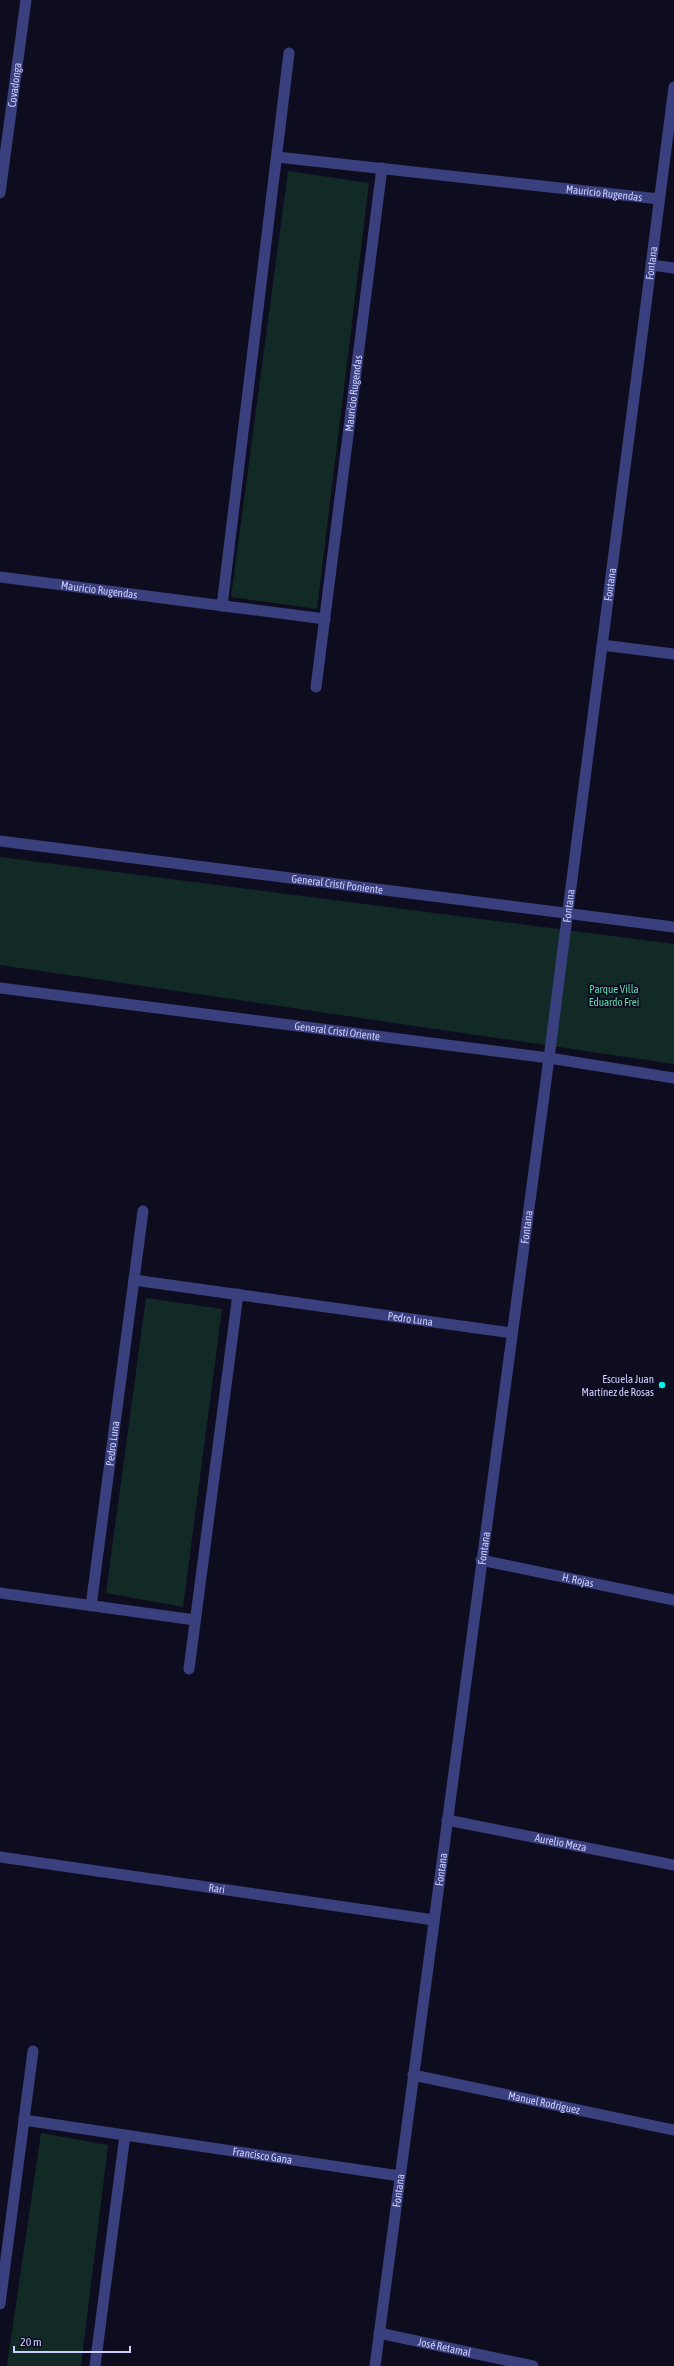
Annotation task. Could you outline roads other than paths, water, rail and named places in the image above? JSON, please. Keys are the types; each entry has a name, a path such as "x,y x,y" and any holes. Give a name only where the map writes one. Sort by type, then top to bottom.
{"street":[{"name":"Covadonga","path":"0,193 26,0"},
{"path":"222,606 289,53"},
{"name":"Fontana","path":"375,2366 549,1058 566,914 674,87"},
{"name":"Mauricio Rugendas","path":"277,156 660,199"},
{"name":"Mauricio Rugendas","path":"316,687 382,168"},
{"path":"651,265 674,268"},
{"name":"Mauricio Rugendas","path":"0,577 325,619"},
{"path":"602,645 674,654"},
{"name":"General Cristi Poniente","path":"0,841 674,927"},
{"name":"General Cristi Oriente","path":"0,988 549,1058 674,1078"},
{"name":"Pedro Luna","path":"91,1606 143,1211"},
{"name":"Pedro Luna","path":"134,1280 512,1333"},
{"path":"189,1669 238,1294"},
{"name":"H. Rojas","path":"482,1560 674,1600"},
{"path":"0,1593 195,1620"},
{"name":"Aurelio Meza","path":"447,1820 674,1865"},
{"name":"Rari","path":"0,1857 434,1920"},
{"path":"0,2304 33,2051"},
{"name":"Manuel Rodríguez","path":"413,2075 674,2130"},
{"name":"Francisco Gana","path":"24,2120 400,2176"},
{"path":"95,2366 125,2135"},
{"name":"José Retamal","path":"380,2333 533,2366"}],"place":[{"name":"Escuela Juan Martínez de Rosas","path":"662,1385"}],"park label":[{"name":"Parque Villa Eduardo Frei","path":"614,995"}]}
